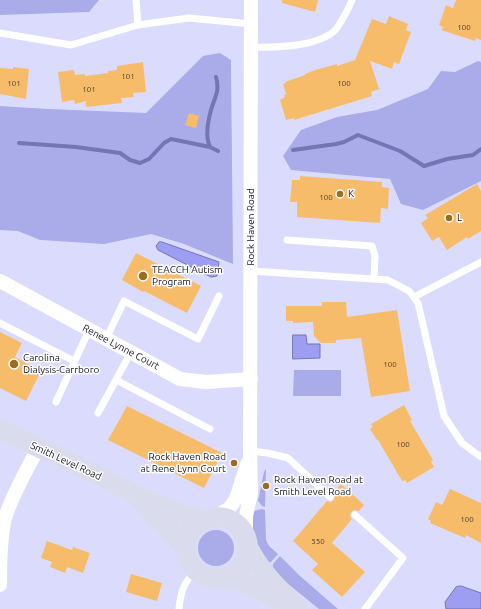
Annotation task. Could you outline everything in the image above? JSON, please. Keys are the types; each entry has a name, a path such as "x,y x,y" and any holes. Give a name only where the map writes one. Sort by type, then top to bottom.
{"main road":[{"name":"Smith Level Road","path":"0,429 176,512 209,518"},
{"name":"Smith Level Road","path":"132,492 167,526 186,552"},
{"path":"247,542 246,558 242,567 234,574 224,578 214,579 204,577 195,571 189,562 186,552 186,542 190,532 196,524 209,518 223,517 232,521 241,528 247,542 255,561 264,574 298,609"},
{"path":"224,578 248,584 292,609"}],"street":[{"name":"Rock Haven Road","path":"247,542 246,516 251,493 251,0"},
{"name":"Renee Lynne Court","path":"0,281 180,379 206,382 251,379"},
{"path":"0,585 0,552 5,518 16,491 38,448"},
{"name":"Rock Haven Road","path":"209,518 229,509 236,499 250,453"}],"lane":[{"path":"136,0 138,25"},
{"path":"251,47 263,48 309,44 334,32 352,0"},
{"path":"0,33 71,45 138,25 189,18 251,24"},
{"path":"287,240 372,246 375,256 374,279"},
{"path":"414,297 481,262"},
{"path":"251,271 388,280 409,291 418,303 444,416 462,442 481,457"},
{"path":"106,339 124,301 198,339 219,296"},
{"path":"0,323 74,361"},
{"path":"56,402 89,330"},
{"path":"98,413 131,352"},
{"path":"116,380 210,429"},
{"path":"250,453 268,453 288,458 330,497"},
{"path":"355,515 403,558 365,609"},
{"path":"179,609 181,594 186,581 195,571"}],"shaded area":[{"path":"0,0 99,0 89,12 0,15"},
{"path":"220,53 231,60 233,264 184,244 151,234 104,244 40,240 18,231 0,230 0,106 146,113 203,56"},
{"path":"478,61 481,62 481,181 423,210 401,204 390,179 291,170 283,156 301,130 337,117 377,110 428,89 441,71 455,72"},
{"path":"159,242 219,262 217,276 211,277 158,250 156,246"},
{"path":"293,335 306,335 307,344 320,344 320,358 293,359"},
{"path":"294,370 341,370 341,396 293,396"},
{"path":"266,469 265,507 258,501 264,472"},
{"path":"262,509 265,510 266,540 269,546 278,554 271,562 264,564 257,552 252,532 254,511"},
{"path":"216,530 226,533 231,538 234,548 231,558 226,563 216,566 206,563 201,558 198,548 201,538 206,533"},
{"path":"280,556 300,576 338,609 319,609 272,571 273,564"},
{"path":"461,586 481,593 481,609 446,609 445,602 456,587"}],"building":[{"path":"282,0 318,0 315,12 282,3"},
{"path":"456,0 481,0 481,40 476,38 475,41 441,30 443,27 439,25 446,5 453,8"},
{"path":"389,16 408,24 406,30 411,32 399,64 394,62 392,69 370,61 379,89 371,92 372,96 294,120 294,118 286,120 280,100 285,97 284,95 286,94 283,84 315,70 337,64 337,66 355,60 372,19 386,24"},
{"path":"143,62 146,92 133,93 134,97 121,98 122,103 86,107 86,101 75,104 74,100 62,102 58,72 74,70 75,75 85,74 85,76 108,73 108,71 117,70 117,66"},
{"path":"13,67 29,69 26,99 0,94 0,68 13,69"},
{"path":"189,113 199,116 196,128 185,125"},
{"name":"K","path":"300,176 382,182 382,187 389,188 388,209 381,208 380,223 297,217 297,202 290,202 292,180 300,180"},
{"name":"L","path":"477,184 481,191 481,231 468,239 467,237 447,250 439,237 432,241 421,223 428,218 425,215"},
{"path":"136,253 201,286 187,313 122,280"},
{"path":"322,302 346,302 347,317 397,310 410,391 371,397 361,338 336,340 336,343 321,343 314,336 313,322 293,323 293,321 286,321 286,306 322,306"},
{"name":"Carolina Dialysis-Carrboro","path":"0,332 22,343 15,357 41,371 26,401 0,388"},
{"path":"404,405 412,420 410,421 433,460 431,462 434,467 407,483 405,480 402,481 370,429 373,427 371,424"},
{"path":"127,406 222,453 204,488 108,440"},
{"path":"341,484 364,505 359,511 354,510 351,512 350,516 352,519 332,543 365,572 342,597 312,570 318,564 293,541 327,501 331,502 334,500 335,496 333,493"},
{"path":"450,489 481,503 481,543 466,535 465,538 430,523 431,521 428,519 436,502 442,505"},
{"path":"47,541 72,550 73,547 90,553 83,573 67,567 65,573 50,567 52,562 41,558"},
{"path":"131,574 162,583 157,601 126,592"}],"waterway":[{"path":"210,147 208,143 208,129 210,114 217,90 216,77"},
{"path":"293,150 336,144 358,135 400,151 424,166 447,159 473,155 481,149"},
{"path":"19,143 76,147 120,153 130,160 140,163 149,159 164,143 171,139 210,147 218,151"}],"place":[{"name":"K","path":"340,194"},
{"name":"L","path":"449,218"},
{"name":"TEACCH Autism Program","path":"143,276"},
{"name":"Carolina Dialysis-Carrboro","path":"14,364"},
{"name":"Rock Haven Road at Rene Lynn Court","path":"234,463"},
{"name":"Rock Haven Road at Smith Level Road","path":"266,486"}]}
